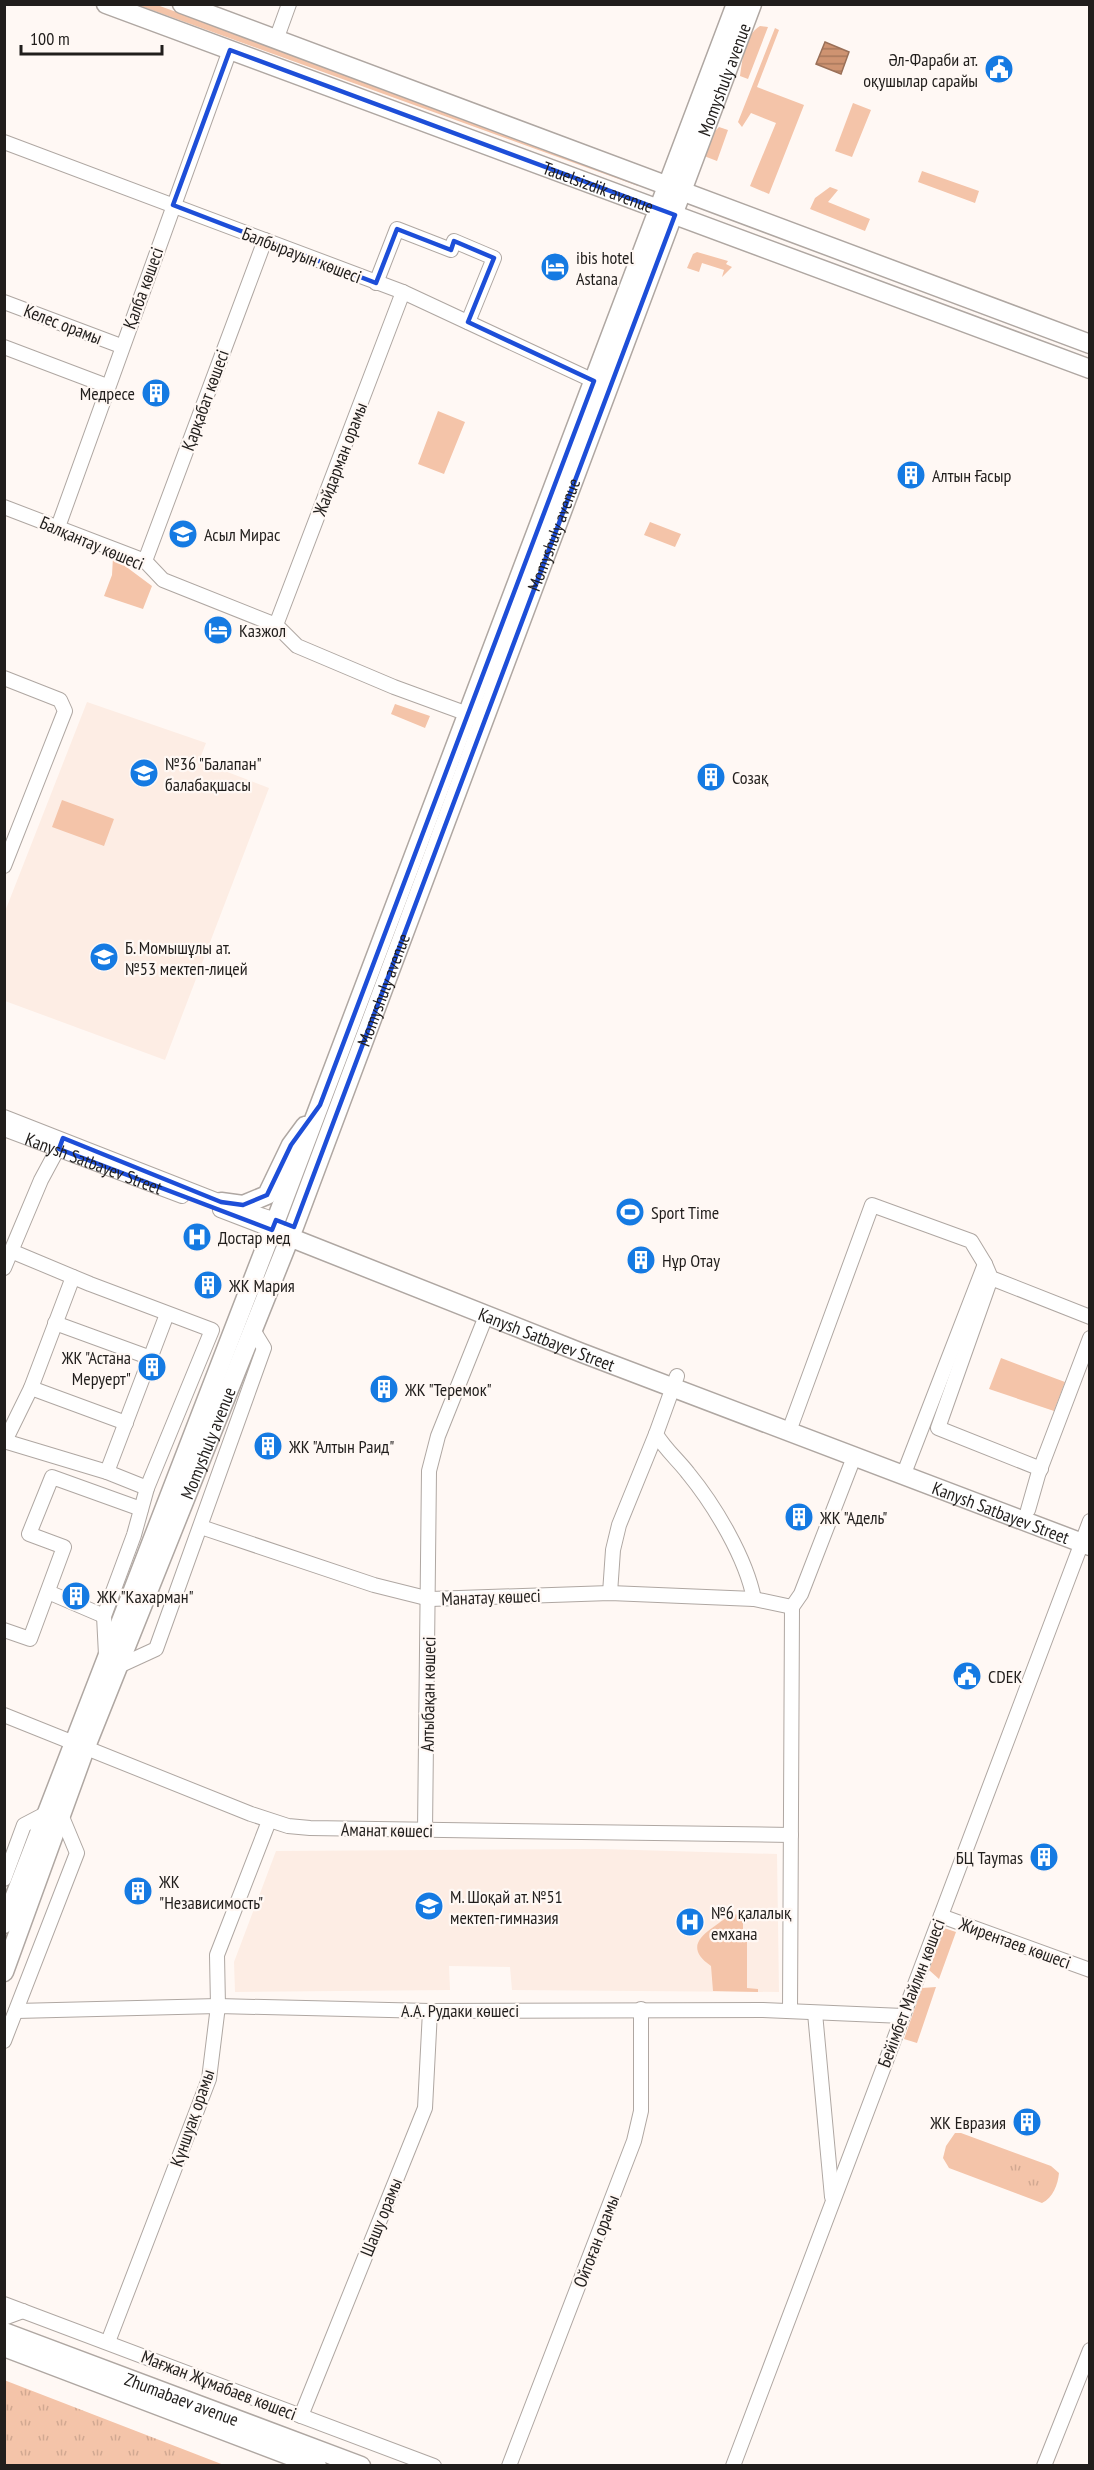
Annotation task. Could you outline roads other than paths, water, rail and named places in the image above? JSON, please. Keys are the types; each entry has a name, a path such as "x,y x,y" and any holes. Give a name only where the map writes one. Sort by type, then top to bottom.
{"main road":[{"name":"Tauelsizdik avenue","path":"106,4 1089,369"},
{"name":"Tauelsizdik avenue","path":"182,4 1089,344"},
{"name":"Momyshuly avenue","path":"676,189 736,4"},
{"name":"Momyshuly avenue","path":"4,1972 79,1747 204,1406 320,1105 475,717 667,212 752,4"},
{"name":"Momyshuly avenue","path":"112,1662 253,1330 292,1232 594,381 667,212"},
{"path":"221,1202 243,1205 267,1195 291,1145 320,1105"},
{"name":"Kanysh Satbayev Street","path":"274,1225 579,1340 854,1457 905,1470 1028,1510 1087,1535"},
{"name":"Kanysh Satbayev Street","path":"292,1232 486,1316 792,1423 905,1470 1087,1535"},
{"name":"Momyshuly avenue","path":"4,1924 55,1815"},
{"name":"Zhumabaev avenue","path":"4,2332 361,2466"},
{"name":"Zhumabaev avenue","path":"4,2347 316,2466"}],"street":[{"path":"276,40 289,4"},
{"name":"Қалба көшесі","path":"58,527 107,386 230,51"},
{"name":"Балбырауын көшесі","path":"4,142 403,292 594,381"},
{"path":"376,283 397,229 451,250 454,241 494,258 468,322"},
{"name":"Қарқабат көшесі","path":"145,561 265,240"},
{"name":"Жайдарман орамы","path":"276,625 403,292"},
{"name":"Келес орамы","path":"4,302 122,346"},
{"path":"4,347 107,386"},
{"name":"Балқантау көшесі","path":"4,507 145,561 163,580 276,625"},
{"path":"276,625 297,646 475,717"},
{"path":"4,678 60,700 65,711 10,835 4,866"},
{"name":"Kanysh Satbayev Street","path":"4,1117 61,1143 274,1225"},
{"name":"Kanysh Satbayev Street","path":"4,1129 61,1143 221,1202 274,1225"},
{"path":"4,1268 40,1180 61,1143"},
{"path":"792,1423 872,1205 970,1241 991,1278 938,1428 1041,1469"},
{"path":"11,1251 212,1330 147,1488 104,1616 112,1662 156,1649 264,1348 253,1330"},
{"path":"905,1470 985,1264"},
{"path":"73,1277 31,1388 5,1441 107,1472 147,1488"},
{"path":"991,1278 1089,1317"},
{"path":"107,1472 167,1314"},
{"name":"Алтыбақан көшесі","path":"426,1831 430,1599 429,1471 438,1436 486,1316"},
{"path":"56,1323 151,1358"},
{"path":"1028,1510 1089,1338"},
{"path":"610,1593 613,1550 619,1525 675,1382"},
{"path":"31,1388 126,1423"},
{"path":"184,1399 204,1406"},
{"path":"656,1434 690,1475 741,1557 749,1575 754,1599"},
{"path":"790,2011 792,1607 801,1594 854,1457"},
{"path":"4,1630 30,1639 64,1547 29,1534 51,1477 141,1509"},
{"name":"Манатау көшесі","path":"201,1527 374,1585 430,1599 610,1593 754,1599 792,1607"},
{"name":"Бейімбет Майлин көшесі","path":"733,2466 940,1916 1087,1535"},
{"path":"48,1592 104,1616"},
{"name":"Аманат көшесі","path":"4,1715 79,1747 269,1821 310,1828 791,1835"},
{"path":"4,1879 24,1825 55,1815 76,1852 4,2041"},
{"name":"Күншуақ орамы","path":"108,2342 209,2079 218,2006 217,1955 269,1821"},
{"name":"Жирентаев көшесі","path":"940,1916 1089,1970"},
{"name":"А.А. Рудаки көшесі","path":"16,2011 218,2006 430,2011 642,2009 790,2011 903,2016"},
{"name":"Ойтоған орамы","path":"509,2466 634,2141 641,2111 642,2009"},
{"name":"Шашу орамы","path":"301,2416 425,2108 430,2011"},
{"path":"815,2013 832,2202"},
{"name":"Мағжан Жұмабаев көшесі","path":"4,2304 434,2466"},
{"path":"4,2318 23,2311"},
{"path":"1044,2466 1089,2350"}],"place":[{"name":"Әл-Фараби ат. оқушылар сарайы","path":"999,69"},
{"name":"ibis hotel Astana","path":"555,267"},
{"name":"Медресе","path":"156,393"},
{"name":"Алтын Ғасыр","path":"911,475"},
{"name":"Асыл Мирас","path":"183,534"},
{"name":"Казжол","path":"218,630"},
{"name":"№36 \"Балапан\" балабақшасы","path":"144,773"},
{"name":"Созақ","path":"711,777"},
{"name":"Б. Момышұлы ат. №53 мектеп-лицей","path":"104,957"},
{"name":"Sport Time","path":"630,1212"},
{"name":"Достар мед","path":"197,1237"},
{"name":"Нұр Отау","path":"641,1260"},
{"name":"ЖК Мария","path":"208,1285"},
{"name":"ЖК \"Астана Меруерт\"","path":"152,1367"},
{"name":"ЖК \"Теремок\"","path":"384,1389"},
{"name":"ЖК \"Алтын Раид\"","path":"268,1446"},
{"name":"ЖК \"Адель\"","path":"799,1517"},
{"name":"ЖК \"Кахарман\"","path":"76,1596"},
{"name":"CDEK","path":"967,1676"},
{"name":"БЦ Taymas","path":"1044,1857"},
{"name":"ЖК \"Независимость\"","path":"138,1891"},
{"name":"М. Шоқай ат. №51 мектеп-гимназия","path":"429,1906"},
{"name":"№6 қалалық емхана","path":"690,1922"},
{"name":"ЖК Евразия","path":"1027,2122"}]}
